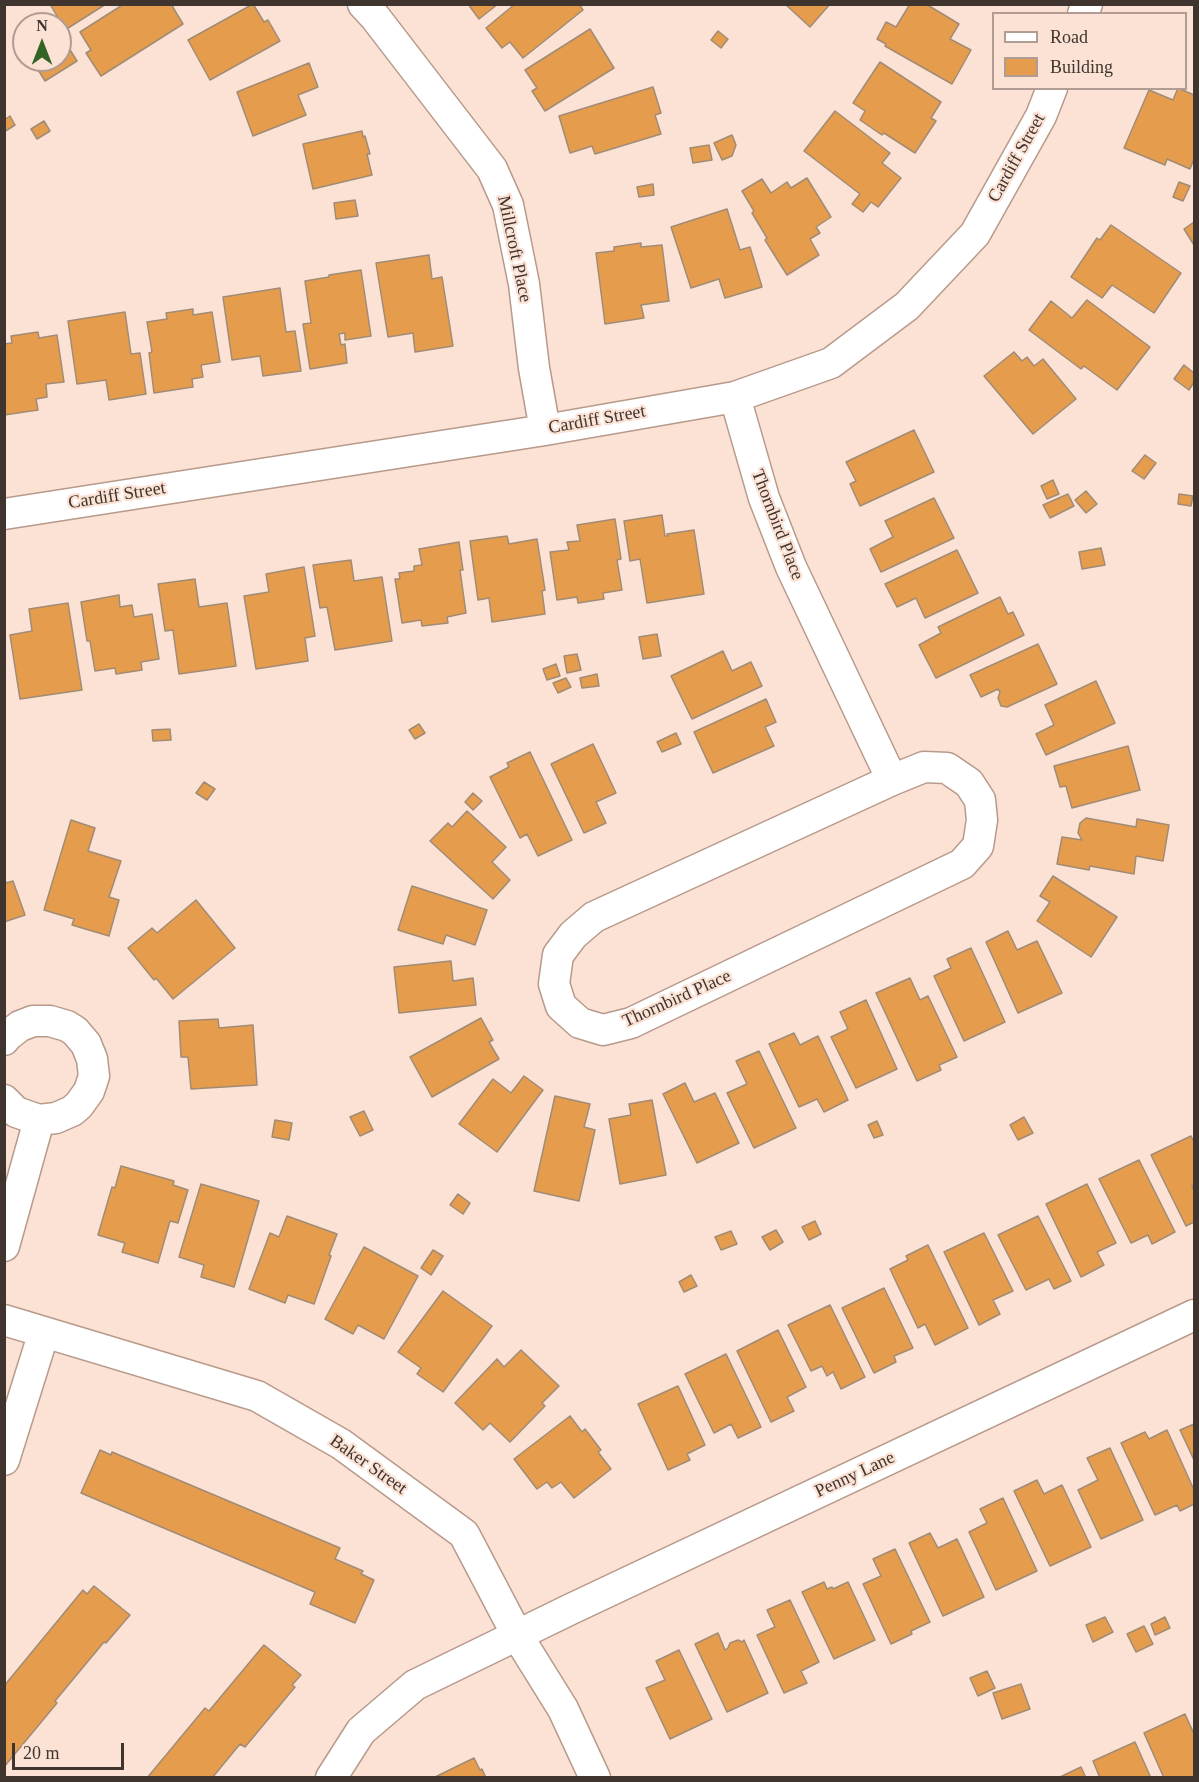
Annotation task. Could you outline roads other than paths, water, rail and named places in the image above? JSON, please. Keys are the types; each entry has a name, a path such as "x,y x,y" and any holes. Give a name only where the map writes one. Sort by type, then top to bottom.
{"street":[{"name":"Millcroft Place","path":"363,4 492,169 508,206 524,284 534,368 545,430"},
{"name":"Cardiff Street","path":"4,514 545,430 735,397 831,363 907,306 975,234 1041,116 1051,90"},
{"name":"Thornbird Place","path":"735,397 764,498 791,567 892,780"},
{"name":"Thornbird Place","path":"924,767 947,768 969,783 980,800 982,820 978,846 962,864 631,1023 603,1030 580,1023 561,1006 554,984 558,955 573,935 594,917 892,780 924,767"},
{"path":"4,1040 20,1026 33,1021 50,1021 67,1026 75,1031 86,1044 92,1059 94,1076 89,1091 79,1105 56,1118 39,1120 16,1112 4,1100"},
{"path":"4,1246 39,1120"},
{"name":"Penny Lane","path":"331,1778 361,1731 415,1684 1194,1315"},
{"name":"Baker Street","path":"4,1320 256,1396 341,1444 464,1534 517,1635 563,1709 595,1778"},
{"path":"4,1460 44,1332"}]}
